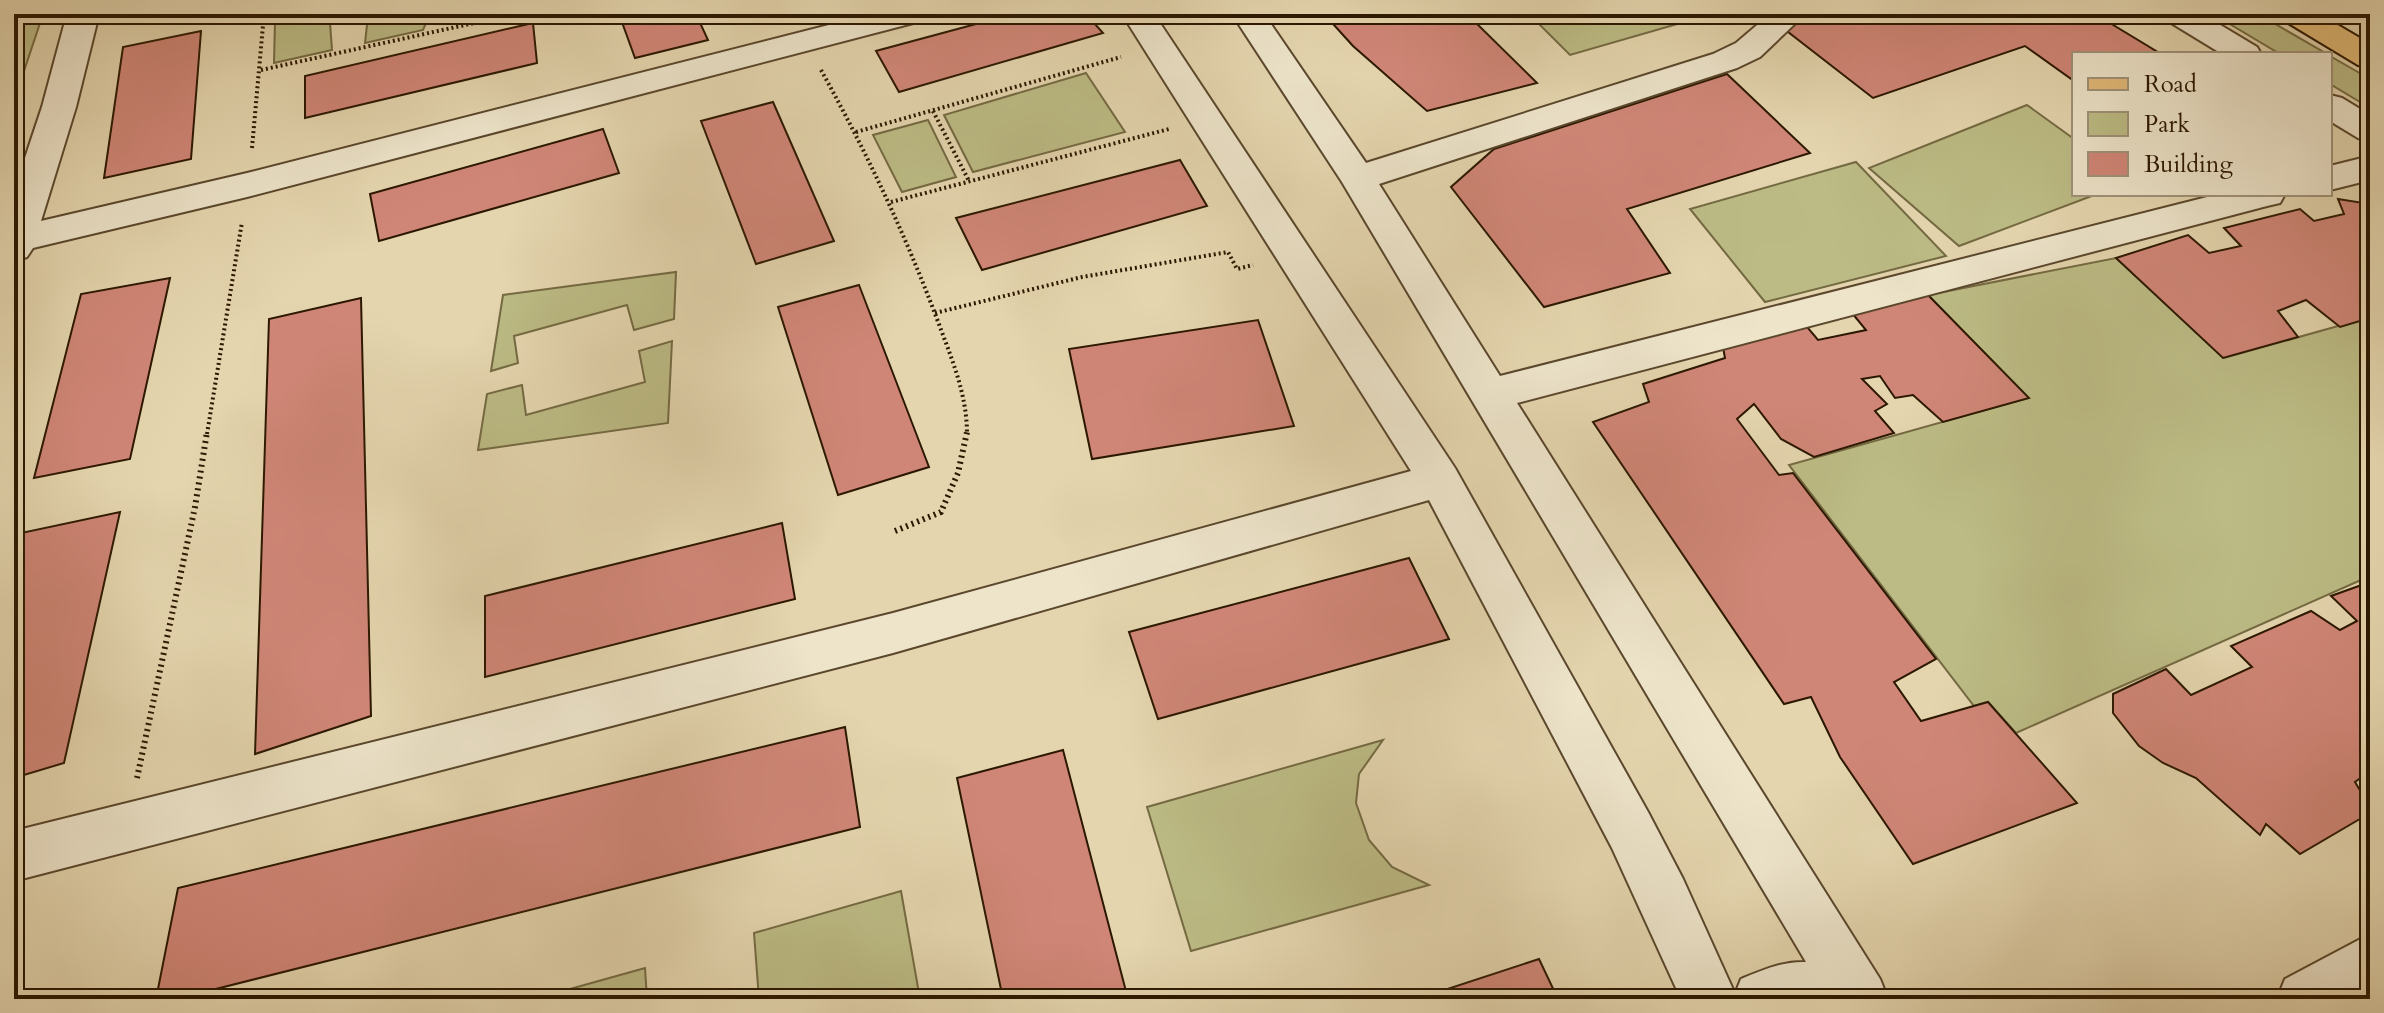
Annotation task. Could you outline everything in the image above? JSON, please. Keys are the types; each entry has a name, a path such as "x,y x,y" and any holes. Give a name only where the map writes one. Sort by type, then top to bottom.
{"main road":[{"path":"2296,14 2370,58"},
{"path":"2307,14 2370,39"}],"street":[{"path":"16,243 59,107 83,14"},
{"path":"16,243 910,14"},
{"path":"1248,14 1358,178 1860,999"},
{"path":"1358,178 1725,61 1748,50 1789,14"},
{"path":"2179,14 2242,52"},
{"path":"1148,30 1440,480 1630,830 1709,999"},
{"path":"2332,107 2370,130"},
{"path":"2332,178 2370,168"},
{"path":"1491,394 2259,196"},
{"path":"14,856 893,633 1440,480"},
{"path":"2305,999 2370,962"},
{"path":"1761,999 1780,990 1798,989 1841,999"}],"path":[{"path":"126,827 166,653 195,507 247,185 261,70 264,14"},
{"path":"261,70 515,14"},
{"path":"856,132 933,111 1148,30"},
{"path":"804,42 856,132 891,202 935,313 966,409 967,434 963,460 941,512 895,531"},
{"path":"933,111 969,181"},
{"path":"891,202 1207,119"},
{"path":"935,313 1067,280 1170,261 1228,252 1237,269 1294,254"}],"green space":[{"path":"14,14 43,14 14,101"},
{"path":"293,14 336,14 330,23 332,50 274,63 275,21"},
{"path":"383,14 430,14 423,30 365,43 367,25"},
{"path":"1529,14 1712,14 1570,55"},
{"path":"2213,14 2258,14 2324,52 2277,52"},
{"path":"2332,57 2370,79 2370,108 2332,85"},
{"path":"1086,73 1125,132 973,172 944,115"},
{"path":"2027,105 2072,138 2072,196 2092,196 1959,246 1869,168"},
{"path":"928,120 956,177 902,192 873,135"},
{"path":"1856,162 1946,256 1765,302 1690,209"},
{"path":"2116,258 2224,358 2370,317 2370,576 2016,733 1988,702 1974,706 1789,465 2028,398 1928,295"},
{"path":"676,272 674,319 634,330 627,305 514,336 518,363 491,371 503,295"},
{"path":"672,341 668,423 478,450 487,394 522,385 526,415 645,382 639,351"},
{"path":"1383,740 1359,774 1356,803 1369,840 1392,867 1429,885 1191,951 1147,807"},
{"path":"901,891 920,999 759,999 754,933"},
{"path":"645,968 647,999 534,999"}],"building":[{"path":"619,14 696,14 708,40 635,58"},
{"path":"1013,14 1086,14 1103,33 899,92 876,51"},
{"path":"1324,14 1467,14 1537,83 1427,111 1353,46"},
{"path":"1823,14 2095,14 2158,52 2072,52 2072,80 2025,46 1873,98 1783,28"},
{"path":"533,23 537,63 305,118 305,76"},
{"path":"201,31 191,159 104,178 123,47"},
{"path":"1727,74 1810,153 1627,209 1670,273 1544,307 1451,187 1494,149"},
{"path":"773,102 834,241 756,264 701,121"},
{"path":"603,129 619,173 379,241 370,194"},
{"path":"1180,160 1207,206 982,270 956,218"},
{"path":"2338,199 2370,204 2370,318 2340,327 2306,300 2278,311 2298,337 2223,358 2116,258 2188,235 2209,253 2241,246 2224,228 2300,209 2314,221 2344,214"},
{"path":"170,278 130,459 34,478 81,294"},
{"path":"859,285 929,467 838,495 778,307"},
{"path":"1928,295 2029,398 1943,422 1913,395 1895,398 1880,376 1862,379 1887,404 1875,411 1894,433 1814,457 1781,439 1754,404 1737,419 1779,475 1793,473 1936,659 1894,682 1921,721 1988,702 2077,803 1913,864 1840,757 1811,697 1784,704 1593,422 1649,402 1643,384 1725,358 1722,342 1803,322 1818,340 1866,330 1852,313"},
{"path":"361,298 371,716 255,754 269,319"},
{"path":"1258,320 1294,426 1092,459 1069,349"},
{"path":"120,512 64,763 14,778 14,558 21,533"},
{"path":"782,523 795,599 485,677 485,596"},
{"path":"1409,558 1449,639 1158,719 1129,632"},
{"path":"2370,582 2370,777 2366,774 2355,782 2370,807 2370,813 2300,854 2266,824 2260,835 2196,778 2163,763 2139,746 2113,713 2113,694 2166,669 2191,695 2252,667 2231,646 2311,611 2340,630 2357,621 2331,596"},
{"path":"845,727 860,827 176,999 156,999 178,888"},
{"path":"1063,750 1128,999 1003,999 957,778"},
{"path":"1539,959 1558,999 1417,999"}]}
